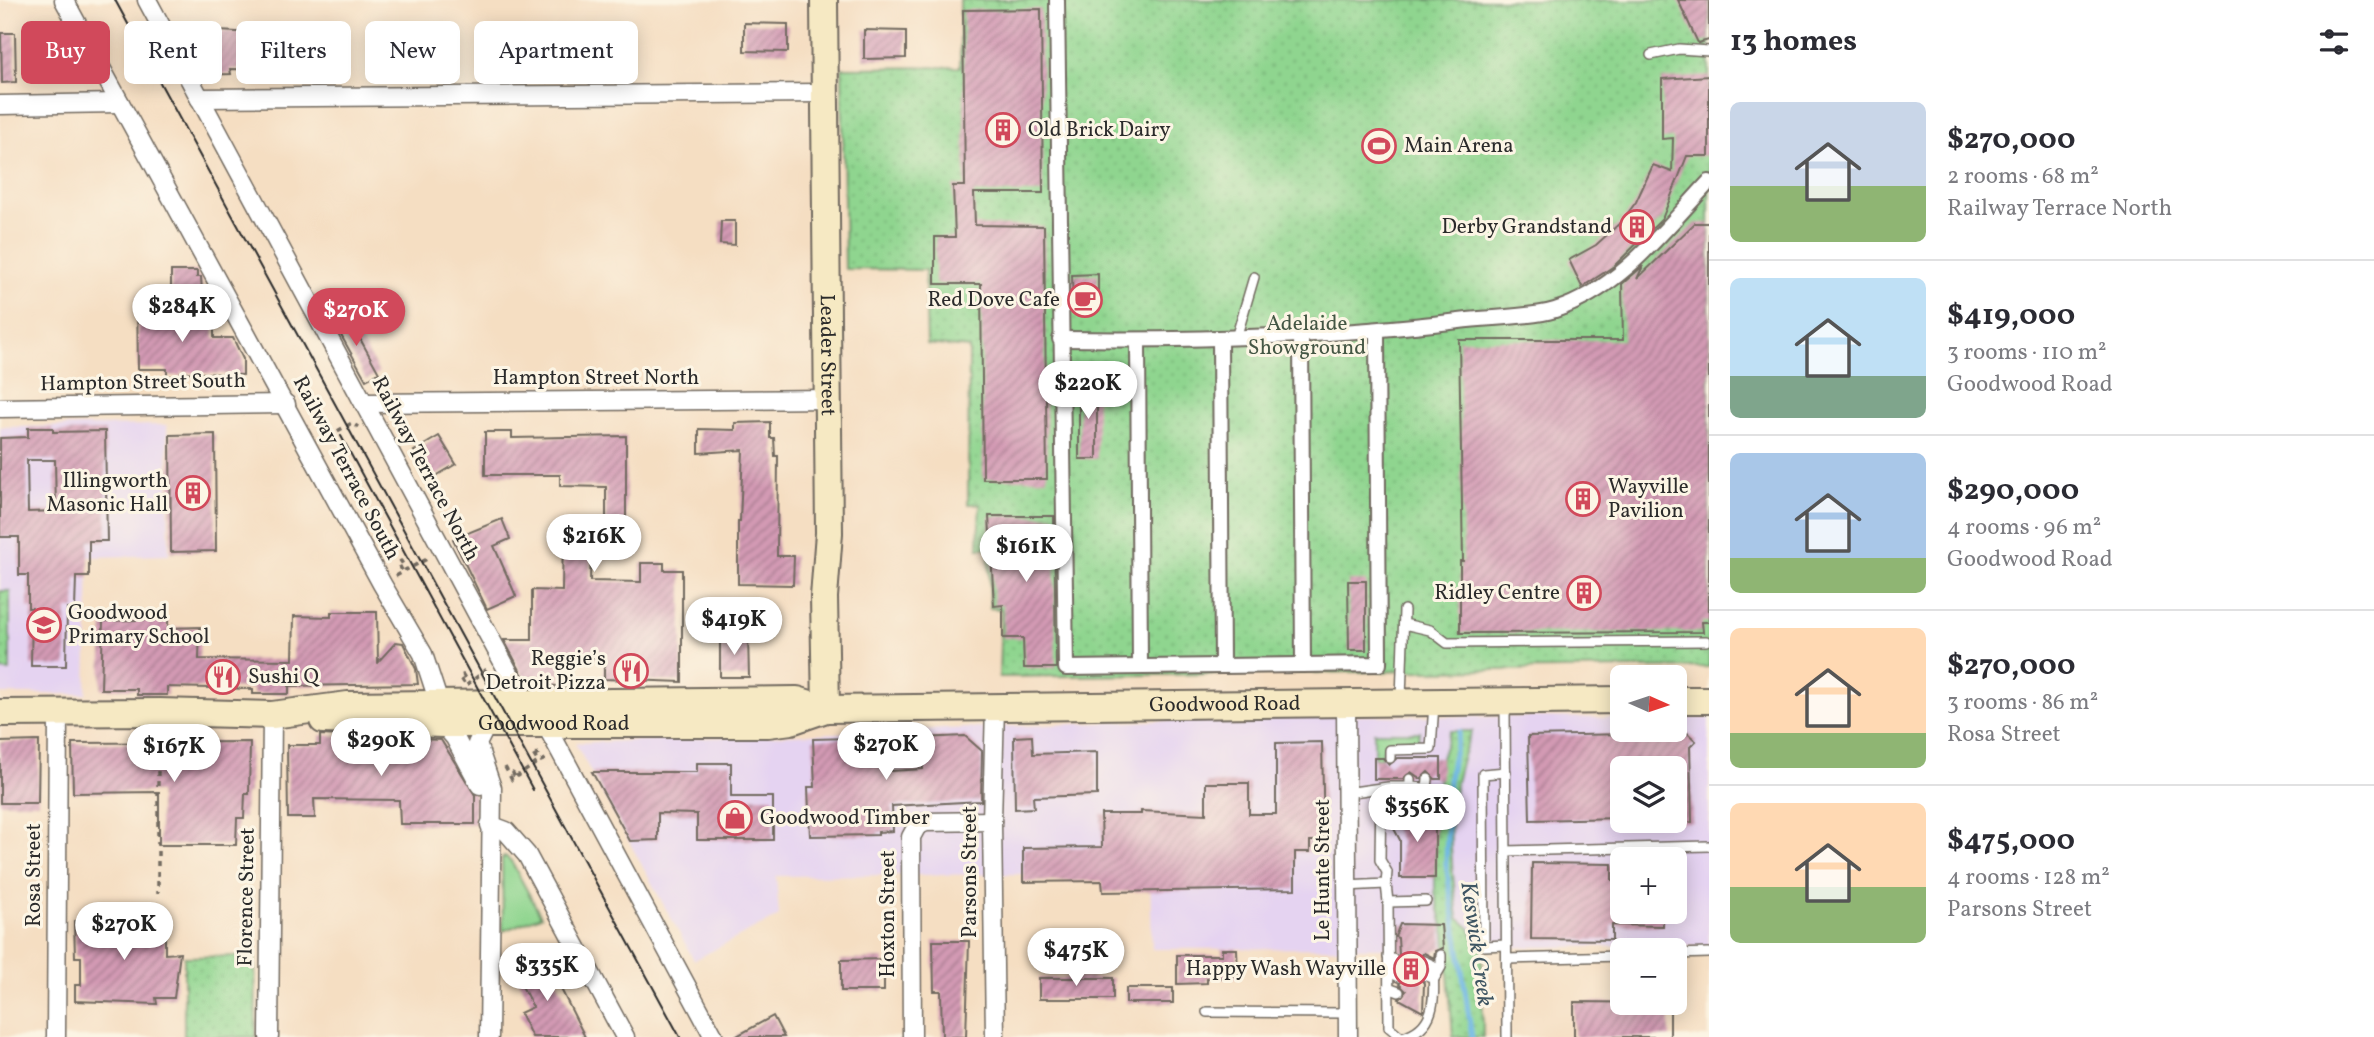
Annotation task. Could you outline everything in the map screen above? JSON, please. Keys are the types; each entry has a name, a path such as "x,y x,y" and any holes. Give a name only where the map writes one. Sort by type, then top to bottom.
{"main road":[{"name":"Leader Street","path":"824,0 828,399 826,709"},
{"name":"Goodwood Road","path":"484,713 524,701 797,700 826,709 1610,700"},
{"path":"1687,700 1709,700"},
{"name":"Goodwood Road","path":"0,713 158,712 277,715 347,723 447,705 484,713 543,736 791,722 826,709"}],"street":[{"name":"Railway Terrace South","path":"64,0 382,584 424,654 447,705 455,738 478,780 490,825"},
{"name":"Railway Terrace North","path":"147,0 524,701"},
{"path":"1057,0 1066,668 1379,664 1377,331"},
{"path":"199,97 825,93"},
{"path":"0,105 120,103"},
{"path":"1060,339 1236,338 1377,331 1554,310 1592,292 1630,265 1709,182"},
{"path":"1301,335 1303,665"},
{"path":"1220,338 1222,666"},
{"path":"1138,340 1140,667"},
{"name":"Hampton Street North","path":"366,408 828,399"},
{"name":"Hampton Street South","path":"0,408 286,404"},
{"path":"489,1037 492,788 477,744 484,713 502,684 501,658"},
{"name":"Le Hunte Street","path":"1346,702 1348,1037"},
{"name":"Parsons Street","path":"995,706 992,821 995,1037"},
{"name":"Rosa Street","path":"56,1037 58,713"},
{"name":"Florence Street","path":"269,1037 277,715"},
{"path":"543,736 714,1037"},
{"name":"Hoxton Street","path":"912,1037 911,837 917,826 926,822 992,821"},
{"path":"490,825 506,831 523,849 625,1037"}],"lane":[{"path":"1651,55 1679,49 1709,51"},
{"path":"1236,338 1254,277"},
{"path":"1401,702 1404,610"},
{"path":"1404,624 1430,630 1447,643 1706,641"},
{"path":"1500,701 1506,772 1507,1037"},
{"path":"1390,758 1391,750 1431,754 1434,702"},
{"path":"1506,772 1483,774 1485,946 1506,945"},
{"path":"1346,793 1410,783 1427,788 1428,779"},
{"path":"1386,785 1380,860 1387,872 1389,1027 1401,1037 1413,1034 1426,1024 1434,1009 1429,990 1441,967 1441,955"},
{"path":"1506,851 1709,846"},
{"path":"1345,886 1386,884"},
{"path":"1388,902 1426,901"},
{"path":"1387,924 1397,930"},
{"path":"1388,943 1399,948"},
{"path":"1687,954 1709,953"},
{"path":"1507,959 1610,956"},
{"path":"1388,957 1399,962"},
{"path":"1424,961 1433,965 1434,979"},
{"path":"1388,972 1399,977"},
{"path":"1424,975 1434,979"},
{"path":"1388,988 1399,992"},
{"path":"1424,1004 1434,1009"},
{"path":"1208,1012 1348,1013"}],"path":[{"path":"308,446 328,436 328,428 332,434 352,423 356,429 359,427 356,421 366,408"},
{"path":"382,584 403,572 398,563 401,561 406,570 427,559 432,567 435,566 430,557 442,550"},
{"path":"447,705 464,685 460,676 463,674 468,684 486,667 489,672 492,670 489,665 501,658"},
{"path":"158,712 158,893"},
{"path":"497,767 503,764 512,780 515,778 513,772 518,776 538,762 533,754 536,752 541,761 546,759 543,736"}],"shaded area":[{"name":"Goodwood Primary School","path":"167,425 169,555 89,557 86,694 0,694 0,427"},
{"path":"1313,715 1610,718 1610,742 1687,742 1687,718 1709,718 1709,946 1687,946 1687,938 1610,938 1610,947 1152,949 1150,873 776,876 779,916 694,960 575,743"}],"green space":[{"name":"Adelaide Showground","path":"960,0 1709,0 1709,667 1610,665 1610,668 999,677 1001,609 990,608 989,548 978,548 980,504 968,504 969,348 927,344 925,270 845,269 842,68 960,67"},
{"path":"0,591 10,591 10,671 0,670"},
{"path":"1450,731 1472,731 1456,780 1452,802 1451,845 1458,918 1470,928 1475,940 1482,941 1483,1037 1453,1037 1445,934 1435,893 1435,810 1441,758"},
{"path":"1374,732 1420,732 1418,739 1385,742 1381,758 1374,758"},
{"path":"505,856 511,861 541,916 503,931 502,859"},
{"path":"255,956 256,1037 184,1037 184,957"}],"building":[{"path":"1678,0 1709,0 1709,40 1698,43"},
{"path":"1041,9 1043,193 974,193 975,225 1044,226 1047,479 983,479 981,284 935,284 935,237 955,237 953,186 965,186 963,10"},
{"path":"744,23 788,24 788,52 744,51"},
{"path":"864,30 906,31 906,58 864,59"},
{"path":"222,31 236,32 236,69 230,69 231,74 222,74"},
{"path":"1,33 15,33 16,82 2,83"},
{"path":"1709,76 1709,156 1687,156 1662,219 1614,266 1582,287 1569,260 1596,245 1621,222 1636,202 1653,165 1672,172 1673,138 1662,139 1662,79"},
{"path":"721,221 735,221 735,245 720,244"},
{"name":"Wayville Pavilion","path":"1695,223 1709,223 1709,622 1702,622 1703,632 1460,633 1460,561 1463,561 1459,340 1623,340 1622,284 1643,266 1637,279"},
{"path":"171,271 197,271 197,277 201,277 202,292 171,292"},
{"path":"1098,274 1098,310 1073,310 1072,275"},
{"path":"137,296 165,296 165,323 214,323 214,338 233,338 243,359 243,375 181,372 181,376 167,376 167,369 138,369"},
{"path":"348,317 379,373 366,380 333,321"},
{"path":"1079,383 1097,383 1097,459 1079,459"},
{"path":"770,422 770,438 774,438 775,456 778,456 777,556 794,556 793,585 738,584 738,521 743,450 699,453 699,429 735,430 735,423"},
{"path":"28,428 53,428 53,432 105,431 107,541 89,541 89,577 76,577 75,609 67,609 66,666 31,666 32,608 28,608 28,575 19,575 19,537 0,537 0,438 28,437","holes":["27,460 55,460 56,511 28,512"]},
{"path":"485,432 512,432 512,438 626,436 626,548 591,548 590,581 641,582 641,563 664,563 664,570 682,570 682,682 604,679 604,658 560,658 560,686 528,685 504,640 532,640 532,590 562,591 563,533 606,533 606,487 560,486 560,475 485,475"},
{"name":"Illingworth Masonic Hall","path":"215,434 216,551 171,552 170,435"},
{"path":"439,436 456,464 431,479 414,451"},
{"path":"989,516 1054,516 1056,668 1024,668 1023,638 1003,638 1003,605 994,606"},
{"path":"502,519 510,539 494,546 516,596 487,609 453,539"},
{"path":"1348,581 1366,581 1366,650 1349,650"},
{"path":"331,612 377,612 378,662 396,642 403,643 416,669 418,684 289,686 289,694 253,694 253,689 167,687 167,695 137,695 137,689 101,689 103,621 168,619 168,628 200,627 199,659 293,660 294,616 331,617"},
{"path":"720,636 748,636 749,677 720,677"},
{"path":"1687,733 1696,741 1690,747 1692,822 1687,822 1687,756 1610,756 1610,818 1530,820 1528,736 1610,734 1610,742 1687,742"},
{"path":"320,735 441,740 475,795 475,824 400,824 399,800 314,799 315,818 288,818 287,745 320,745"},
{"path":"965,736 982,751 981,801 892,806 893,831 878,832 878,835 810,836 808,787 815,787 813,739 891,737 891,771 923,769 921,738"},
{"path":"1032,736 1033,754 1097,752 1097,795 1033,797 1034,808 1015,809 1014,737"},
{"path":"39,741 38,803 0,803 0,742"},
{"path":"250,742 249,794 245,794 244,818 237,818 236,845 159,845 159,792 73,793 72,743"},
{"path":"1322,742 1324,841 1310,841 1310,852 1295,852 1295,889 1103,892 1102,881 1023,882 1023,848 1102,847 1101,814 1141,814 1141,811 1206,814 1206,783 1249,783 1249,814 1276,814 1276,743"},
{"path":"1374,758 1383,758 1389,765 1397,758 1441,758 1441,779 1435,779 1428,772 1421,779 1411,772 1403,779 1374,779"},
{"path":"697,763 731,763 731,797 773,797 773,840 697,840 697,814 658,813 658,840 630,841 592,772 697,772"},
{"path":"1414,809 1435,810 1435,878 1400,878 1400,840 1391,823"},
{"path":"1532,863 1610,864 1610,924 1663,924 1612,925 1610,940 1531,939"},
{"path":"74,921 165,921 165,954 180,953 174,998 156,998 157,1004 75,1001 75,985 81,985 81,957 75,957"},
{"name":"Happy Wash Wayville","path":"1400,924 1441,925 1443,948 1435,951 1434,958 1424,953 1417,959 1423,968 1417,975 1424,983 1423,1012 1399,999 1406,991 1399,984 1406,977 1399,969 1406,962 1399,954 1398,938 1395,937"},
{"path":"933,941 969,941 966,1037 942,1037 941,991 934,991"},
{"path":"1222,949 1237,949 1238,977 1207,978 1207,983 1177,984 1177,955 1222,955"},
{"path":"547,956 585,1037 532,1037 520,1013 533,1007 515,973"},
{"path":"884,959 884,991 841,991 841,960"},
{"path":"1039,978 1113,978 1113,999 1039,999"},
{"path":"1126,988 1173,988 1173,1003 1126,1003"},
{"path":"1574,1002 1610,1002 1610,1015 1670,1015 1670,1037 1574,1037"},
{"path":"773,1016 784,1037 735,1037"}],"waterway":[{"name":"Keswick Creek","path":"1459,732 1449,777 1446,864 1472,1037"}],"tram line":[{"path":"115,0 680,1037"},
{"path":"341,436 533,790"}],"place":[{"name":"Old Brick Dairy","path":"1003,130"},
{"name":"Main Arena","path":"1379,146"},
{"name":"Derby Grandstand","path":"1637,227"},
{"name":"Red Dove Cafe","path":"1085,300"},
{"name":"Illingworth Masonic Hall","path":"193,493"},
{"name":"Wayville Pavilion","path":"1583,499"},
{"name":"Ridley Centre","path":"1584,593"},
{"name":"Goodwood Primary School","path":"44,625"},
{"name":"Reggie’s Detroit Pizza","path":"631,671"},
{"name":"Sushi Q","path":"223,677"},
{"name":"Goodwood Timber","path":"735,818"},
{"name":"Happy Wash Wayville","path":"1411,969"}]}
